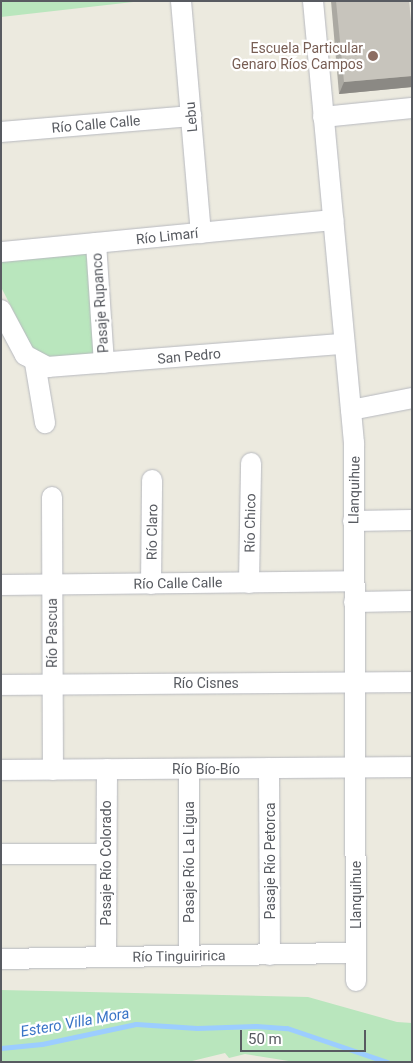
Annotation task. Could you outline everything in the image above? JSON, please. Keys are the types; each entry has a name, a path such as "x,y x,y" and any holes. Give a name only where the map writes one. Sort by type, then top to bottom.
{"street":[{"name":"Lebu","path":"181,1 201,233"},
{"name":"Llanquihue","path":"313,1 355,459 353,521 354,682 357,768 356,981"},
{"path":"323,116 412,108"},
{"name":"Río Calle Calle","path":"1,132 191,116"},
{"name":"Río Limarí","path":"1,252 333,220"},
{"name":"Pasaje Rupanco","path":"96,243 104,363"},
{"path":"1,310 21,350 35,363 45,423"},
{"name":"San Pedro","path":"35,363 52,368 343,344"},
{"path":"351,410 412,398"},
{"name":"Río Chico","path":"249,583 252,463"},
{"name":"Río Claro","path":"151,584 152,480"},
{"name":"Río Pascua","path":"52,496 53,770"},
{"path":"353,521 412,520"},
{"name":"Río Calle Calle","path":"1,585 354,581"},
{"path":"354,602 412,601"},
{"name":"Río Cisnes","path":"1,685 412,682"},
{"name":"Río Bío-Bío","path":"1,770 412,767"},
{"name":"Pasaje Río Petorca","path":"269,768 270,954"},
{"name":"Pasaje Río Colorado","path":"106,957 107,769"},
{"name":"Pasaje Río La Ligua","path":"189,769 189,956"},
{"path":"1,854 106,854"},
{"name":"Río Tinguiririca","path":"1,959 356,953"}],"green space":[{"path":"1,1 142,1 1,17"},
{"path":"90,253 99,346 91,357 56,362 35,353 1,287 1,258"},
{"path":"1,990 308,997 397,1022 412,1023 412,1062 295,1062 245,1054 229,1058 225,1053 188,1062 1,1062"}],"building":[{"name":"Escuela Particular Genaro Ríos Campos","path":"336,1 409,1 412,32 412,76 344,82"}],"waterway":[{"name":"Estero Villa Mora","path":"1,1048 42,1044 136,1024 197,1028 256,1026 287,1028 387,1062"}],"place":[{"name":"Escuela Particular Genaro Ríos Campos","path":"373,56"}]}
